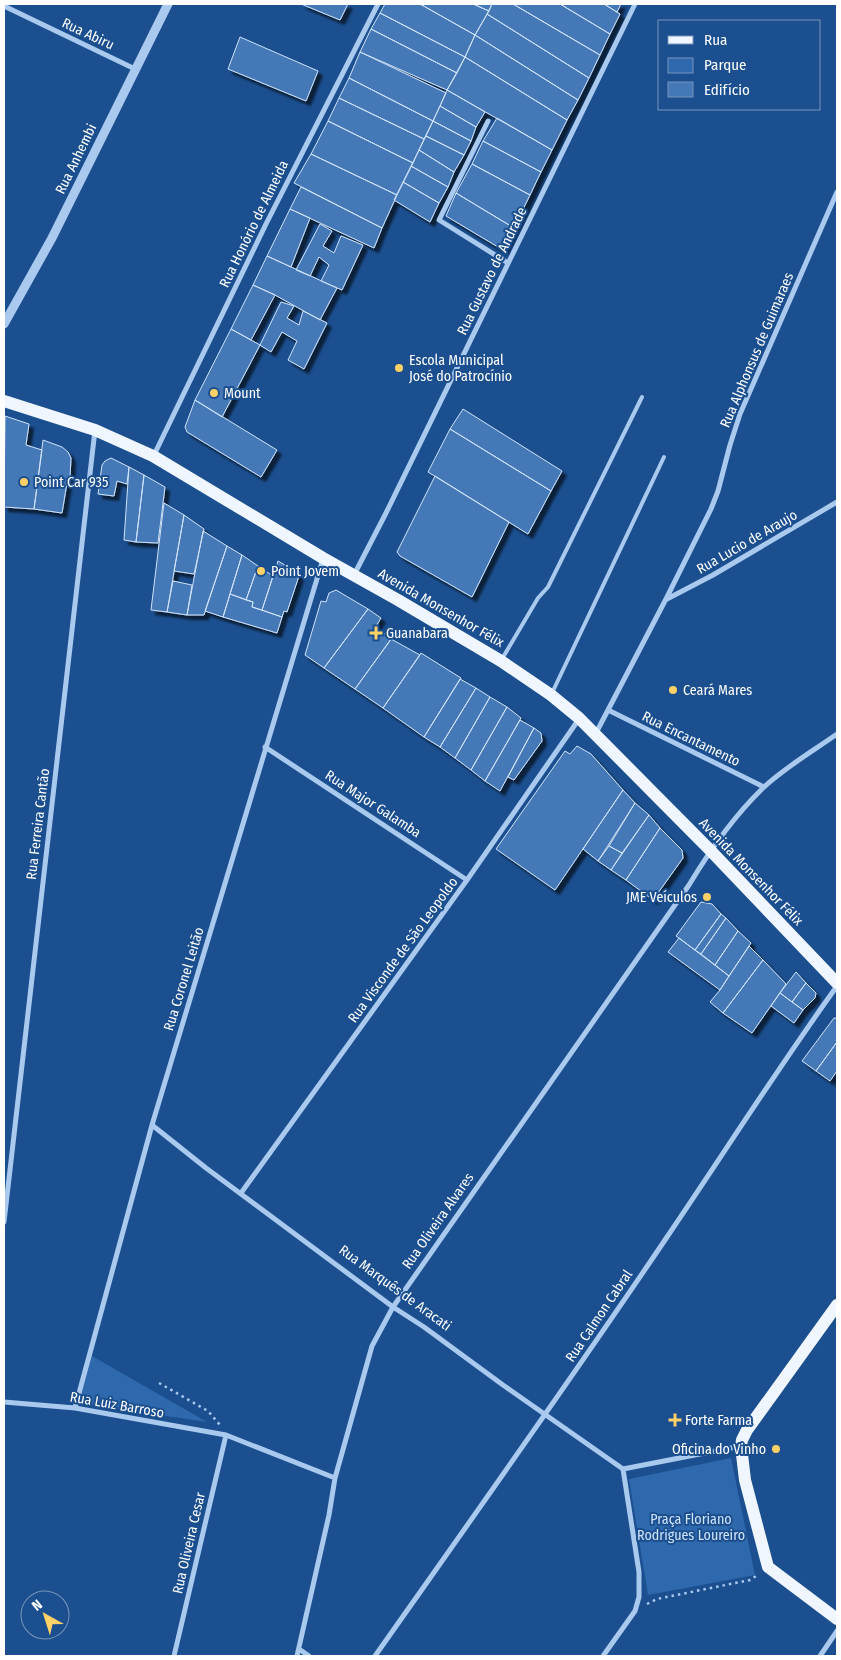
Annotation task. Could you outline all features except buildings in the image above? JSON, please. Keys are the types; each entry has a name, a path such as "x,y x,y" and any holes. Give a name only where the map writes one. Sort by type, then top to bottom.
{"main road":[{"name":"Avenida Monsenhor Félix","path":"4,401 95,430 153,456 323,558 501,661 551,695 579,718 710,850 837,984"},
{"path":"837,1305 747,1430 741,1446 745,1480 768,1567 837,1619"}],"street":[{"name":"Rua Anhembi","path":"4,324 52,238 168,4"},
{"name":"Rua Honório de Almeida","path":"153,456 266,224 378,4"},
{"name":"Rua Gustavo de Andrade","path":"354,575 635,4"},
{"name":"Rua Abiru","path":"4,6 135,69"},
{"path":"488,122 439,220 508,262"},
{"name":"Rua Alphonsus de Guimaraes","path":"595,734 711,509 740,414 837,192"},
{"name":"Rua Ferreira Cantão","path":"4,1222 95,430"},
{"name":"Rua Lucio de Araujo","path":"666,599 713,575 837,502"},
{"name":"Rua Coronel Leitão","path":"74,1408 152,1125 323,558"},
{"name":"Rua Encantamento","path":"608,710 764,788"},
{"name":"Rua Visconde de São Leopoldo","path":"241,1193 467,880 579,718"},
{"name":"Rua Oliveira Alvares","path":"297,1656 329,1514 335,1478 372,1346 393,1306 689,885 710,850 729,825 764,788 837,734"},
{"name":"Rua Major Galamba","path":"266,747 467,880"},
{"name":"Rua Calmon Cabral","path":"375,1656 546,1414 837,984"},
{"name":"Rua Marquês de Aracati","path":"152,1125 206,1168 393,1306 424,1326 503,1385 624,1469"},
{"name":"Rua Luiz Barroso","path":"4,1402 74,1408 226,1435 335,1478"},
{"name":"Rua Oliveira Cesar","path":"174,1656 226,1435"},
{"path":"603,1656 635,1611 639,1597 640,1572 624,1469 741,1446"},
{"path":"820,1656 837,1631"},
{"path":"299,1649 309,1656"}],"lane":[{"path":"501,661 538,598 548,587 642,397"},
{"path":"551,695 664,457"}],"path":[{"name":"Rua Luiz Barroso","path":"159,1383 208,1411 226,1435"},
{"path":"635,1611 657,1599 750,1580 768,1567"}],"green space":[{"path":"92,1356 207,1422 79,1403"},
{"name":"Praça Floriano Rodrigues Loureiro","path":"731,1458 755,1575 648,1595 629,1479"}],"place":[{"name":"Escola Municipal José do Patrocínio","path":"399,368"},
{"name":"Mount","path":"214,393"},
{"name":"Point Car 935","path":"24,482"},
{"name":"Point Jovem","path":"261,571"},
{"name":"Guanabara","path":"376,633"},
{"name":"Ceará Mares","path":"673,690"},
{"name":"JME Veículos","path":"707,897"},
{"name":"Forte Farma","path":"675,1420"},
{"name":"Oficina do Vinho","path":"776,1449"}]}
